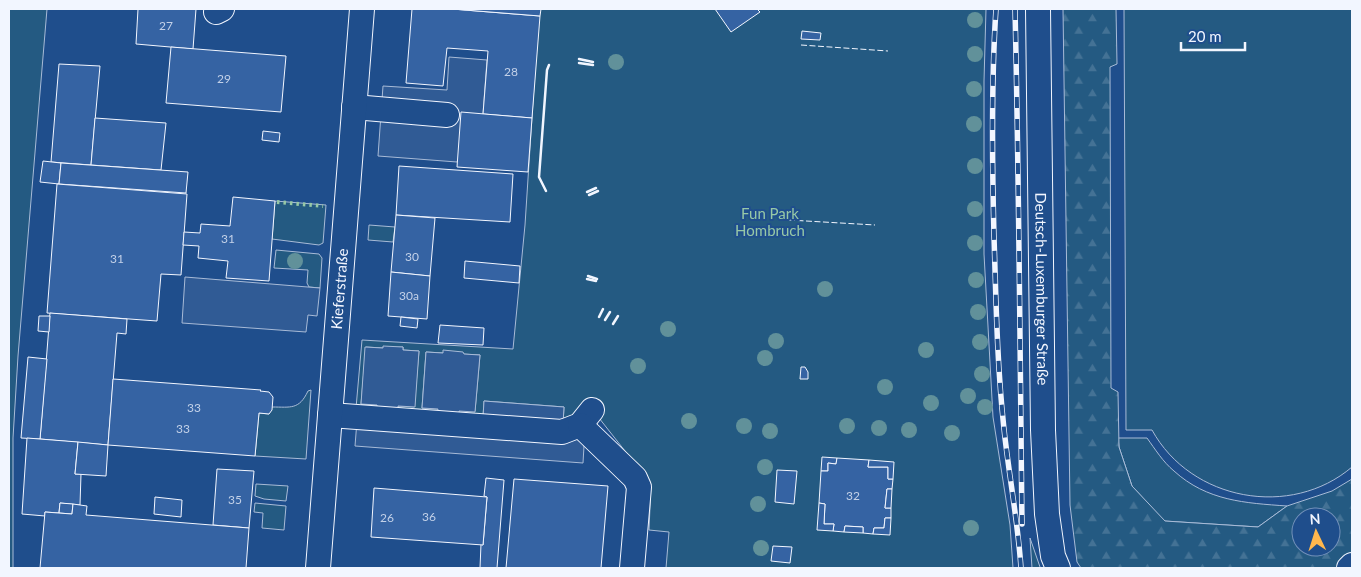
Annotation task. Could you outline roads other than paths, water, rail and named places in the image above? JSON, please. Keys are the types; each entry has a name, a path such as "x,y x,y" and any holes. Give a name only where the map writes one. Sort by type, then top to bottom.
{"street":[{"name":"Kieferstraße","path":"318,568 362,9"},
{"name":"Deutsch-Luxemburger Straße","path":"1038,9 1043,430 1047,514 1053,556 1058,568"},
{"path":"354,107 447,115"},
{"path":"330,415 562,432 586,417 635,478 639,487 632,568"},
{"path":"1349,568 1352,565"}],"railway":[{"path":"996,9 992,151 997,332 1004,429 1021,568"},
{"path":"1015,9 1022,524"}],"park label":[{"name":"Fun Park Hombruch","path":"770,222"}]}
